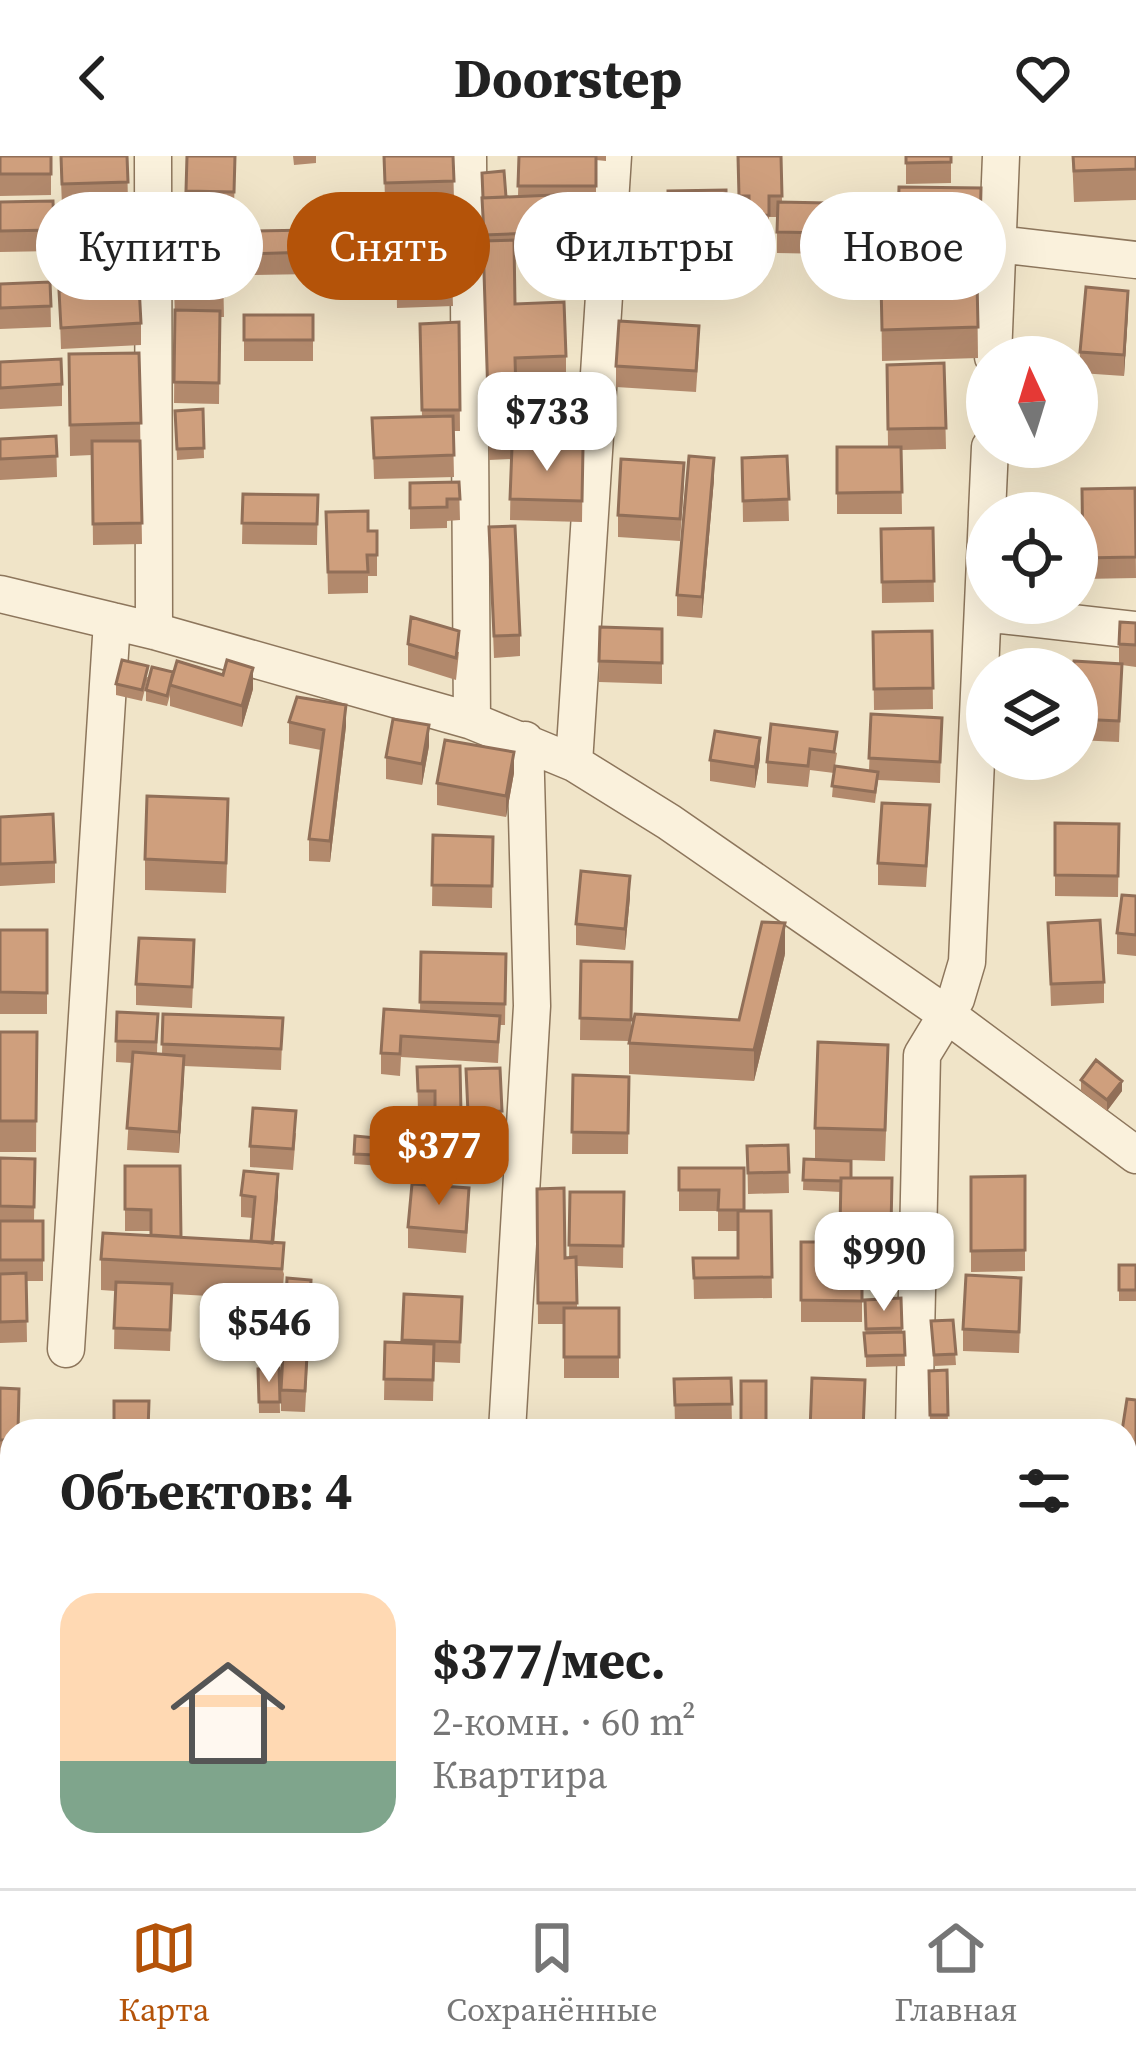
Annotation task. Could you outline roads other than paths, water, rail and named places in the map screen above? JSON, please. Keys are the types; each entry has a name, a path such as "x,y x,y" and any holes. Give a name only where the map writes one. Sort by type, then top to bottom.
{"street":[{"path":"153,156 154,631"},
{"path":"468,156 472,722"},
{"path":"574,763 613,156"},
{"path":"1000,192 1001,156"},
{"path":"1006,245 1136,260"},
{"path":"994,336 996,300"},
{"path":"0,594 154,631 472,722 574,763 669,822 946,1013 1136,1155"},
{"path":"66,1348 112,621"},
{"path":"914,1419 922,1055 967,962 982,624"},
{"path":"1088,624 1136,629"},
{"path":"508,1419 532,1006 525,740"}]}
